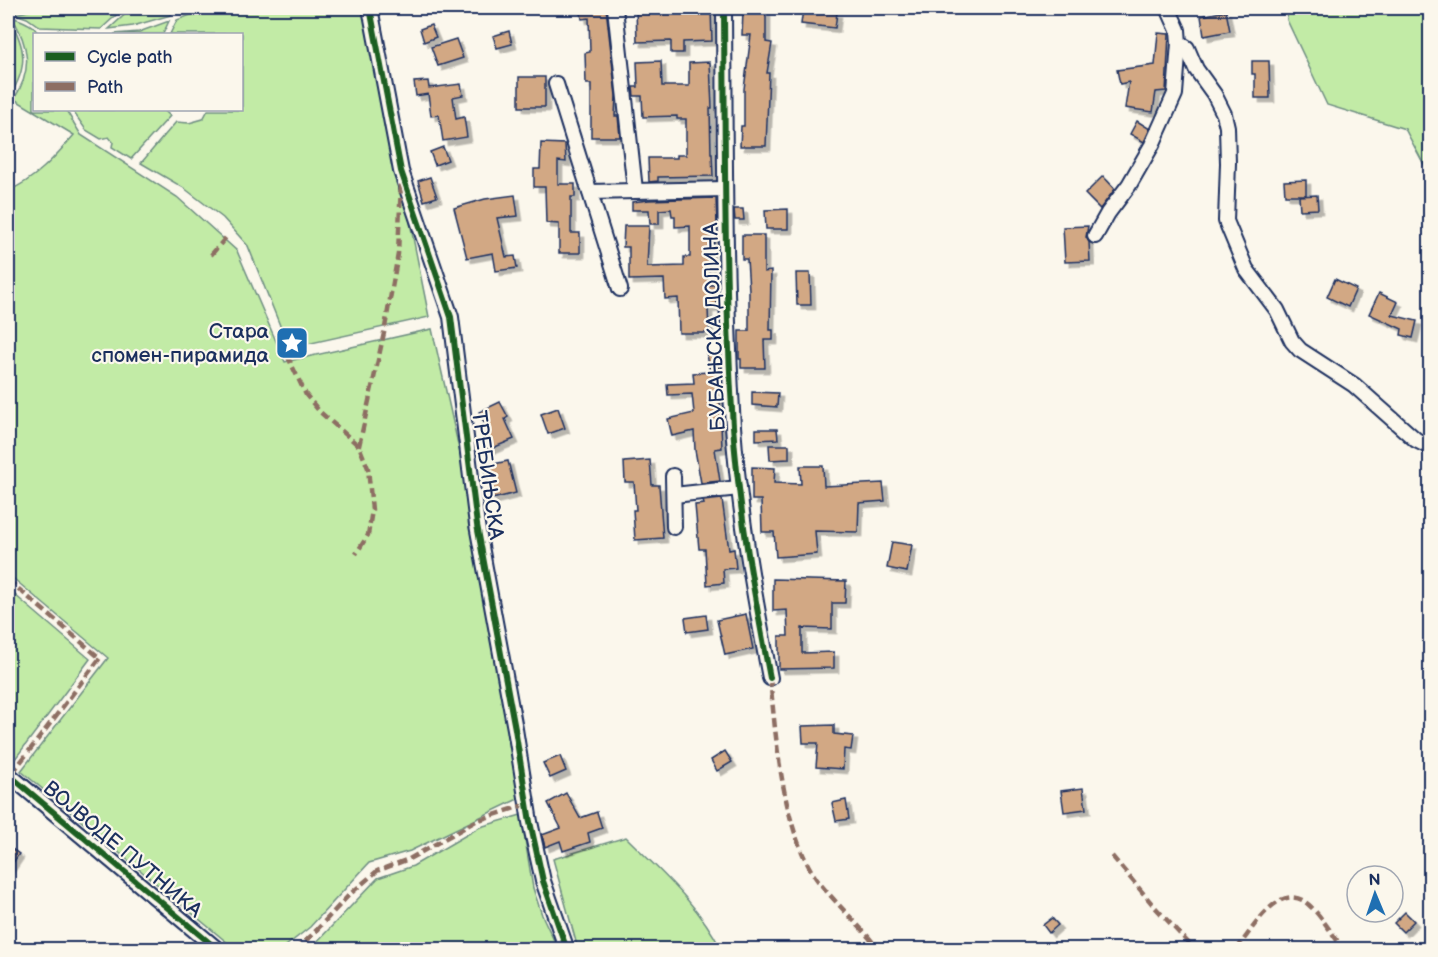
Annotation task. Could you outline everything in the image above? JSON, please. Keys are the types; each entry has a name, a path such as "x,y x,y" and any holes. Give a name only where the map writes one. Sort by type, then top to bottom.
{"street":[{"name":"ТРЕБИЊСКА","path":"370,8 401,171 451,317 477,525 530,822 543,881 567,950"},
{"path":"615,8 635,190"},
{"name":"БУБАЊСКА ДОЛИНА","path":"724,8 725,189 733,425 750,572 770,678"},
{"path":"1095,236 1108,213 1129,185 1160,131 1171,105 1176,88 1179,43 1176,22 1168,8"},
{"path":"1179,43 1187,48 1196,69 1224,114 1227,127 1228,164 1226,221 1246,269 1277,310 1292,341 1300,350 1354,385 1416,440 1431,447"},
{"path":"556,84 620,290"},
{"path":"590,192 725,189"},
{"path":"673,476 674,526"},
{"path":"674,495 739,488"},
{"name":"ВОЈВОДЕ ПУТНИКА","path":"8,774 218,950"}],"green space":[{"path":"41,8 124,8 101,29 40,27 27,18 15,14"},
{"path":"132,8 172,8 171,15 133,26 109,29"},
{"path":"209,8 367,8 429,317 289,348 248,246 223,218 184,188 141,163 176,122 189,123 203,119 207,111 243,111 243,33 170,33 177,20"},
{"path":"1288,8 1430,8 1430,176 1405,129 1327,105 1287,20"},
{"path":"8,17 19,38 23,57 20,76 9,97 8,96"},
{"path":"12,17 31,25 37,33 33,33 33,110 14,99 26,68 25,48"},
{"path":"169,21 163,33 126,33 139,32"},
{"path":"34,111 67,111 81,135 177,197 237,251 285,362 432,329 469,493 489,625 520,798 410,851 369,863 310,927 282,949 235,949 21,771 108,658 8,574 8,191 36,174 74,135"},
{"path":"73,111 165,111 170,116 131,159 112,147 113,142 109,137 101,139 86,130"},
{"path":"8,589 90,659 12,763 8,760"},
{"path":"521,815 533,888 542,915 558,949 310,949 378,878 413,866 480,827"},
{"path":"626,837 691,903 721,949 578,949 553,859"}],"building":[{"path":"580,8 606,8 616,96 615,116 618,116 620,137 591,137 591,84 586,84 585,53 590,52 589,18 582,19"},
{"path":"636,8 711,8 712,41 683,42 683,53 671,53 671,41 637,42"},
{"path":"803,9 837,13 835,28 801,24"},
{"path":"743,11 766,12 766,42 772,43 767,73 769,73 766,146 740,146 741,126 744,126 744,89 751,35 742,35"},
{"path":"1226,11 1230,31 1204,36 1201,16"},
{"path":"431,25 436,37 424,42 420,29"},
{"path":"509,31 512,44 497,48 493,36"},
{"path":"1158,33 1169,34 1166,91 1156,92 1153,112 1125,108 1129,82 1120,84 1117,70 1155,65"},
{"path":"456,39 463,58 438,66 431,47"},
{"path":"661,61 662,86 689,86 689,63 710,62 713,176 658,177 658,181 649,182 648,158 677,158 677,155 686,155 686,119 677,119 677,116 643,117 642,96 634,96 633,87 638,87 637,62"},
{"path":"1252,61 1269,61 1270,98 1255,98 1255,74 1252,74"},
{"path":"519,77 545,77 545,107 519,107"},
{"path":"428,81 429,88 461,84 463,95 453,97 456,119 464,117 467,137 443,141 439,115 431,116 428,94 416,96 414,82"},
{"path":"1137,121 1150,129 1144,142 1130,134"},
{"path":"541,143 565,144 566,162 558,161 558,184 575,184 575,197 571,197 571,233 580,233 580,253 559,253 559,224 546,223 545,187 534,187 534,169 540,169"},
{"path":"443,147 448,160 435,165 430,152"},
{"path":"1103,176 1115,189 1100,209 1085,194"},
{"path":"430,177 437,197 424,201 418,181"},
{"path":"1306,180 1306,195 1285,195 1284,181"},
{"path":"515,195 518,216 497,218 506,257 515,256 517,268 496,271 493,253 467,258 454,208 485,199"},
{"path":"1317,195 1318,209 1300,210 1299,196"},
{"path":"716,198 717,225 714,225 714,244 710,244 709,285 716,285 717,307 708,308 709,333 679,333 678,298 665,299 664,279 629,280 629,247 623,247 624,226 649,226 647,267 684,266 684,257 690,257 690,226 675,227 675,216 672,216 671,209 659,210 659,224 650,224 649,210 632,210 632,202"},
{"path":"734,209 743,209 744,220 735,220"},
{"path":"788,209 788,229 766,229 765,210"},
{"path":"1088,226 1086,237 1089,242 1090,261 1065,262 1063,227"},
{"path":"742,235 764,235 764,272 771,271 770,330 773,330 773,340 764,340 765,368 741,368 741,359 739,359 739,331 749,331 747,259 742,259"},
{"path":"796,273 810,273 811,305 797,305"},
{"path":"1335,279 1356,289 1348,307 1327,297"},
{"path":"1379,293 1398,302 1392,315 1417,321 1413,338 1401,335 1402,329 1369,314"},
{"path":"718,353 722,448 715,449 720,481 701,483 694,431 672,436 668,419 694,413 692,394 668,395 667,384 694,383 693,373 710,372 707,354"},
{"path":"752,392 778,393 777,407 752,405"},
{"path":"500,402 508,417 505,419 514,439 488,450 482,435 489,433 479,412"},
{"path":"558,408 565,428 548,434 541,414"},
{"path":"756,429 777,429 778,439 756,440"},
{"path":"769,445 789,445 789,459 770,460"},
{"path":"650,460 652,485 659,485 663,538 635,540 634,482 625,482 624,462"},
{"path":"508,461 516,493 492,499 484,466"},
{"path":"800,466 823,466 824,486 883,483 885,501 859,503 858,532 815,531 817,554 776,557 774,532 762,532 761,500 752,500 752,467 775,468 774,483 801,484"},
{"path":"722,499 729,550 734,549 736,568 723,569 724,583 707,585 705,549 699,549 695,505 704,504 703,501"},
{"path":"892,542 912,545 907,572 887,568"},
{"path":"773,579 846,581 845,603 832,603 832,629 802,628 802,653 834,652 834,668 779,669 779,636 788,636 787,610 773,611"},
{"path":"746,614 753,649 725,655 717,620"},
{"path":"706,615 708,629 687,632 685,618"},
{"path":"834,725 834,734 853,736 851,750 844,749 843,769 816,767 818,743 803,743 802,726"},
{"path":"725,751 732,762 717,771 711,760"},
{"path":"560,756 566,771 550,778 543,763"},
{"path":"1083,788 1086,809 1064,812 1061,791"},
{"path":"566,793 580,818 597,812 602,828 588,833 590,842 563,851 560,841 545,847 542,835 561,828 548,803"},
{"path":"846,800 849,819 836,821 832,803"},
{"path":"8,846 19,854 8,870"},
{"path":"1405,912 1414,921 1403,932 1395,924 1405,924"},
{"path":"1052,918 1058,925 1049,933 1043,925"}],"marked path":[{"path":"359,446 384,333 398,254 401,183"},
{"path":"211,255 228,235"},
{"path":"287,355 306,395 320,412 359,446 368,468 372,510 368,535 356,554"},
{"path":"8,580 100,658 10,776"},
{"path":"770,678 778,755 796,837 818,881 879,950"},
{"path":"295,950 349,895 377,871 409,859 476,821 527,804"},
{"path":"1112,856 1195,950"},
{"path":"1236,950 1259,919 1278,902 1288,898 1298,898 1309,905 1344,950"}],"cycle path":[{"path":"370,8 401,171 451,317 477,525 530,822 543,881 567,950"},
{"path":"724,8 726,269 733,426 743,521 770,678"},
{"path":"8,774 218,950"}],"place":[{"name":"Стара спомен-пирамида","path":"292,343"}]}
